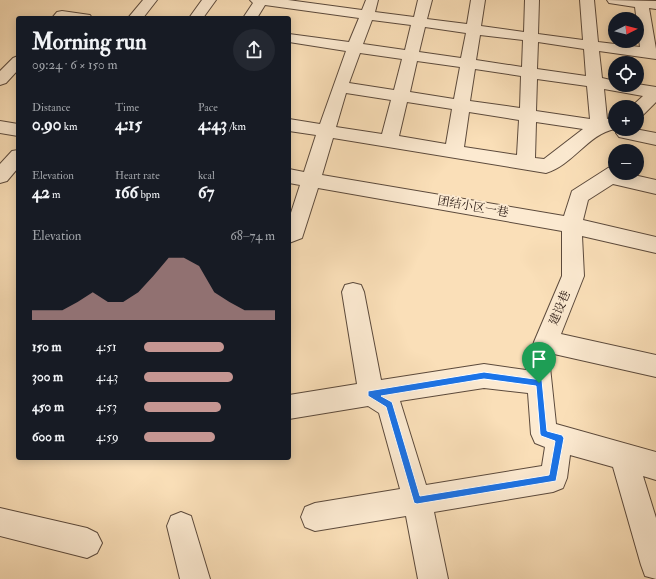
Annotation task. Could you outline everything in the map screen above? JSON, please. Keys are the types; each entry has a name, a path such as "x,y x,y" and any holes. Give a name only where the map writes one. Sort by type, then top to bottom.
{"street":[{"path":"137,16 150,0"},
{"path":"197,16 209,0"},
{"path":"251,16 260,0 286,16"},
{"path":"389,141 425,0"},
{"path":"454,152 478,0"},
{"path":"526,163 532,0"},
{"path":"588,0 595,82 608,110"},
{"path":"302,26 369,7 420,22 652,54 646,3 614,0"},
{"path":"291,234 295,232 313,180 340,86 369,7"},
{"path":"291,19 302,26 355,48 530,72 656,93"},
{"path":"0,80 16,63"},
{"path":"340,86 608,127"},
{"path":"644,104 656,93"},
{"path":"291,125 546,166 608,132"},
{"path":"0,127 16,130"},
{"path":"644,136 656,139"},
{"path":"0,176 16,158"},
{"name":"团结小区一巷","path":"291,176 572,225 656,244"},
{"name":"建设巷","path":"608,177 579,196 572,225 574,276 546,342 538,367 544,434 656,466"},
{"path":"632,180 656,187"},
{"path":"353,292 371,394 389,405 417,500 433,579"},
{"path":"546,342 656,366"},
{"path":"291,407 484,376 539,383"},
{"path":"315,517 553,478 560,438"},
{"path":"623,456 656,566"},
{"path":"0,522 87,543"},
{"path":"181,526 195,579"}],"route":[{"path":"484,376 539,383 544,434 560,438 553,478 417,500 389,405 371,394 484,376"}]}
